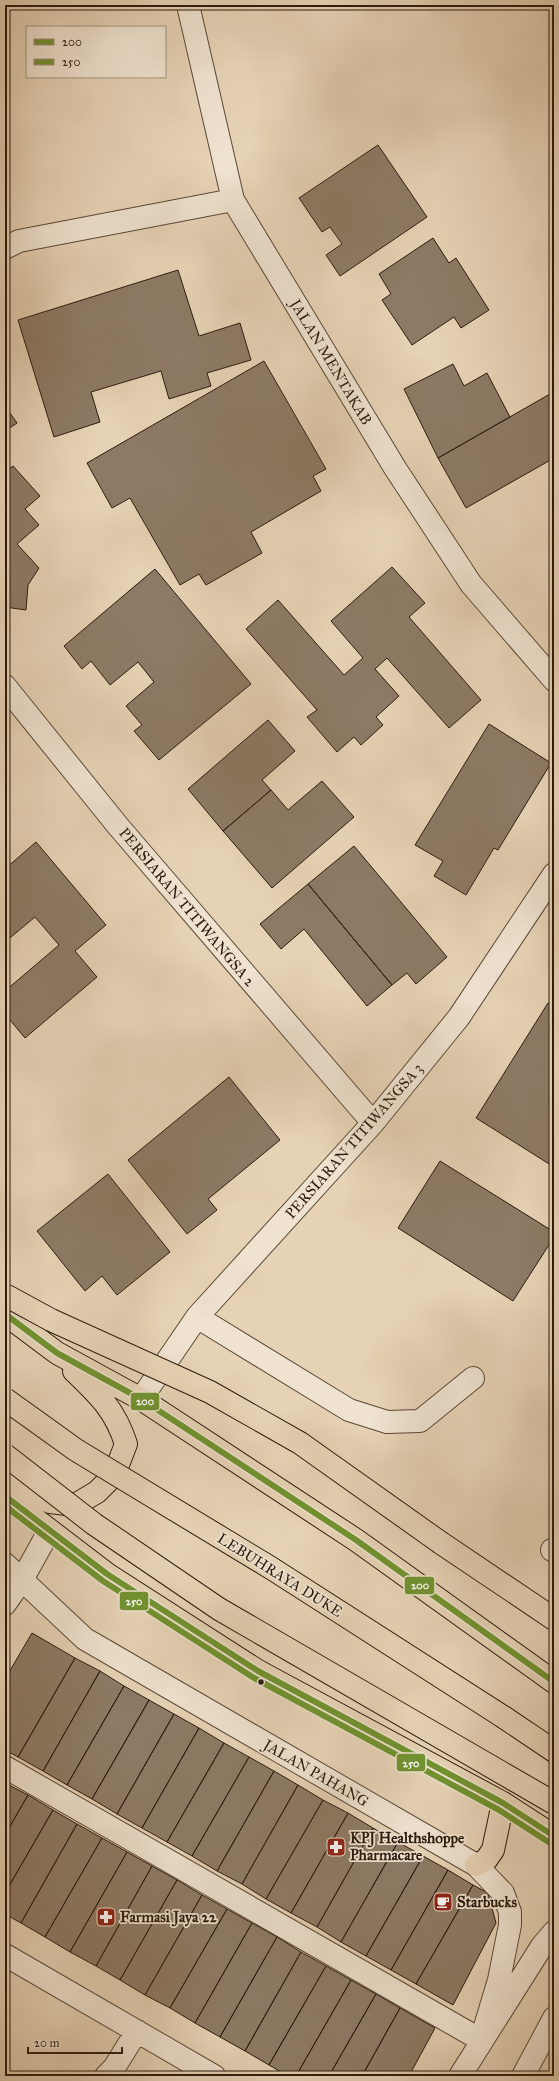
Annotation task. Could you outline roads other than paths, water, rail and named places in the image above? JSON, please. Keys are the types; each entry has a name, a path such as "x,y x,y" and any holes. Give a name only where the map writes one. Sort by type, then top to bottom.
{"main road":[{"path":"5,1295 51,1320 210,1392 300,1443 442,1543 554,1619"},
{"path":"5,1314 57,1353 101,1397 119,1422 126,1444 114,1475 97,1492 74,1505 50,1502 5,1483"},
{"path":"57,1353 141,1399 356,1540 554,1682"},
{"name":"LEBUHRAYA DUKE","path":"5,1399 76,1450 271,1568 554,1751"},
{"path":"5,1455 94,1524 219,1609 554,1803"},
{"path":"5,1496 107,1574 258,1671 503,1803 554,1836"},
{"path":"476,1866 486,1860 493,1850 503,1803"}],"street":[{"name":"JALAN MENTAKAB","path":"188,5 233,200 395,468 472,584 554,680"},
{"path":"5,248 19,241 233,200"},
{"name":"PERSIARAN TITIWANGSA 2","path":"5,686 138,850 373,1123"},
{"name":"PERSIARAN TITIWANGSA 3","path":"141,1399 197,1317 373,1123 459,1017 554,874"},
{"path":"197,1317 349,1410 387,1422 420,1421 473,1378"},
{"path":"5,1604 22,1580 49,1531"},
{"name":"JALAN PAHANG","path":"5,1564 85,1639 476,1866 503,1893 510,1912 510,1924 499,1980 482,2040"},
{"path":"5,1767 482,2040"},
{"path":"460,2076 482,2040 550,1944"},
{"path":"5,1955 137,2031 201,2073"},
{"path":"523,2076 554,2018"},
{"path":"106,2076 114,2068 137,2031"}],"place":[{"name":"KPJ Healthshoppe Pharmacare","path":"336,1847"},
{"name":"Starbucks","path":"443,1902"},
{"name":"Farmasi Jaya 22","path":"106,1917"}]}
